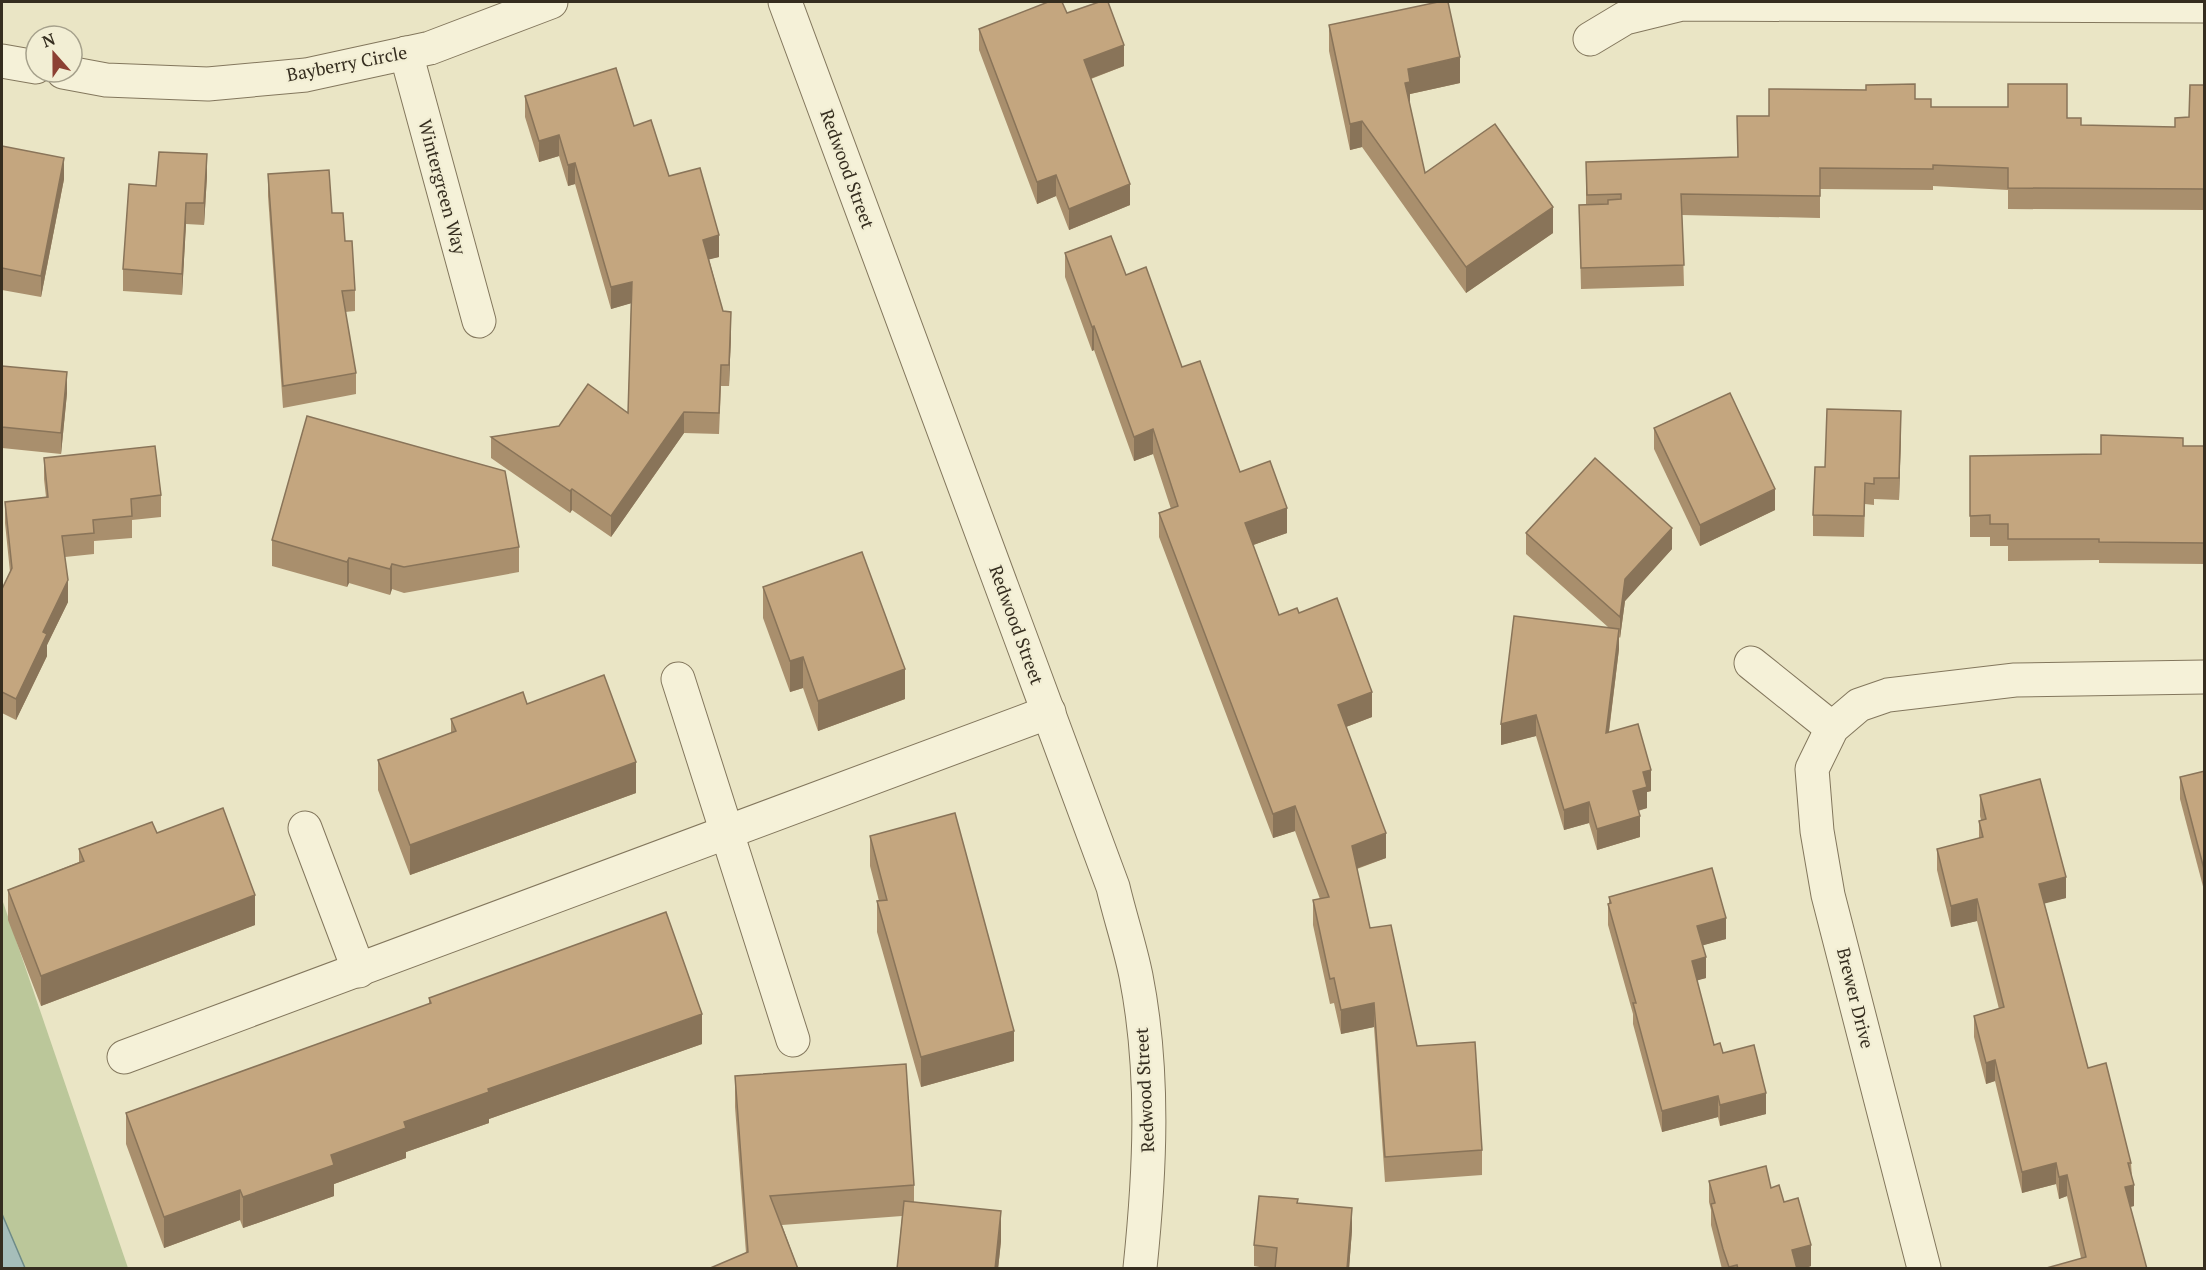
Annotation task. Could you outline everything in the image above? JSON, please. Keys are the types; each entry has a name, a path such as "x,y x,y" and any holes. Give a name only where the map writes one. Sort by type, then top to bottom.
{"street":[{"name":"Bayberry Circle","path":"84,76 106,80 208,84 306,75 430,48 551,2"},
{"name":"Redwood Street","path":"785,2 1113,887 1136,976 1145,1040 1150,1129 1140,1269"},
{"path":"1590,39 1625,18 1682,4 2205,6"},
{"name":"Wintergreen Way","path":"406,53 479,321"},
{"path":"2,61 24,65"},
{"path":"1751,663 1832,728"},
{"name":"Brewer Drive","path":"1924,1269 1828,895 1816,831 1812,769 1832,728 1859,705 1888,695 2015,680 2205,677"},
{"path":"678,679 793,1040"},
{"path":"124,1058 1049,712"},
{"path":"305,828 359,971"}],"green space":[{"path":"2,899 128,1268 2,1268"}],"water":[{"path":"2,1214 25,1268 2,1268"}],"building":[{"path":"1048,2 1062,2 1067,13 1099,2 1108,2 1124,45 1084,60 1130,184 1069,209 1056,175 1037,182 979,29"},
{"path":"1438,2 1448,2 1460,57 1408,69 1410,82 1405,83 1425,173 1495,124 1553,207 1466,267 1362,121 1350,124 1329,25"},
{"path":"616,68 634,126 651,120 669,176 700,168 719,235 703,240 723,311 731,312 729,365 721,365 719,413 684,412 611,516 491,437 559,426 588,384 628,413 632,282 611,287 575,163 568,165 559,135 539,141 525,96"},
{"path":"1915,84 1915,99 1931,99 1931,107 2008,107 2008,84 2067,84 2067,118 2081,118 2081,125 2175,127 2175,118 2189,117 2190,85 2205,85 2205,189 2008,188 2008,168 1933,165 1933,169 1820,168 1820,196 1681,194 1684,265 1581,268 1579,205 1608,204 1608,200 1621,199 1621,194 1587,195 1586,162 1738,157 1737,116 1769,116 1769,89 1866,90 1866,85"},
{"path":"2,146 64,158 41,276 2,268"},
{"path":"159,152 207,154 204,203 186,203 182,274 123,269 129,184 156,186"},
{"path":"329,170 332,213 343,213 345,241 352,241 355,290 342,291 356,373 283,386 268,174"},
{"path":"1111,236 1126,275 1146,267 1182,367 1200,361 1240,472 1270,461 1287,508 1245,523 1279,615 1297,608 1299,613 1337,598 1372,692 1338,705 1386,833 1352,846 1370,928 1391,925 1417,1046 1475,1042 1482,1150 1385,1157 1374,1003 1341,1010 1334,978 1330,979 1313,900 1329,897 1295,806 1273,814 1159,513 1178,506 1153,429 1134,437 1065,253"},
{"path":"2,366 67,372 61,433 2,427"},
{"path":"1730,393 1775,489 1700,525 1654,428"},
{"path":"1827,409 1901,411 1899,478 1874,478 1874,484 1865,483 1864,516 1813,515 1815,467 1825,467"},
{"path":"307,416 505,471 519,547 404,567 392,564 390,569 349,558 347,562 272,540"},
{"path":"2101,435 2183,438 2183,446 2205,446 2205,543 2099,542 2099,539 2008,539 2008,524 1990,524 1990,515 1970,516 1970,456 2101,454"},
{"path":"155,446 161,495 131,499 132,516 93,520 94,533 62,536 68,580 43,632 47,634 16,699 2,692 2,589 12,568 5,502 48,497 44,458"},
{"path":"1595,458 1672,528 1625,579 1620,617 1526,533"},
{"path":"862,552 905,669 818,701 803,657 790,661 763,587"},
{"path":"1514,616 1619,629 1606,733 1638,724 1651,770 1643,772 1647,787 1633,791 1640,816 1597,829 1589,802 1564,810 1536,715 1501,724"},
{"path":"604,675 636,762 410,845 378,760 456,731 451,719 523,692 527,704"},
{"path":"2205,771 2205,873 2180,777"},
{"path":"2040,779 2066,877 2039,884 2088,1068 2106,1063 2131,1163 2128,1163 2134,1185 2125,1187 2147,1269 2043,1269 2086,1257 2067,1175 2059,1177 2056,1163 2022,1172 1995,1060 1986,1063 1974,1016 2004,1007 1977,899 1951,906 1937,849 1983,837 1979,821 1986,819 1980,795"},
{"path":"223,808 255,895 41,976 8,890 84,861 79,849 152,822 157,833"},
{"path":"955,813 1014,1031 921,1057 877,901 887,900 870,836"},
{"path":"1712,868 1726,918 1697,926 1706,957 1692,961 1714,1045 1720,1043 1723,1053 1754,1045 1766,1093 1720,1105 1718,1096 1662,1111 1633,1003 1636,1003 1608,904 1611,903 1609,897"},
{"path":"666,912 702,1014 488,1089 489,1092 404,1122 406,1128 331,1155 334,1165 243,1197 240,1190 164,1217 126,1113 431,1003 429,998"},
{"path":"906,1064 914,1185 770,1196 798,1269 708,1269 748,1252 735,1076"},
{"path":"1766,1166 1771,1188 1779,1185 1784,1202 1798,1198 1811,1245 1792,1250 1797,1269 1738,1269 1737,1265 1729,1267 1711,1204 1715,1203 1709,1181"},
{"path":"1259,1196 1298,1199 1297,1203 1352,1208 1347,1269 1275,1269 1277,1248 1254,1245"},
{"path":"904,1201 1001,1211 995,1269 897,1269"}]}
